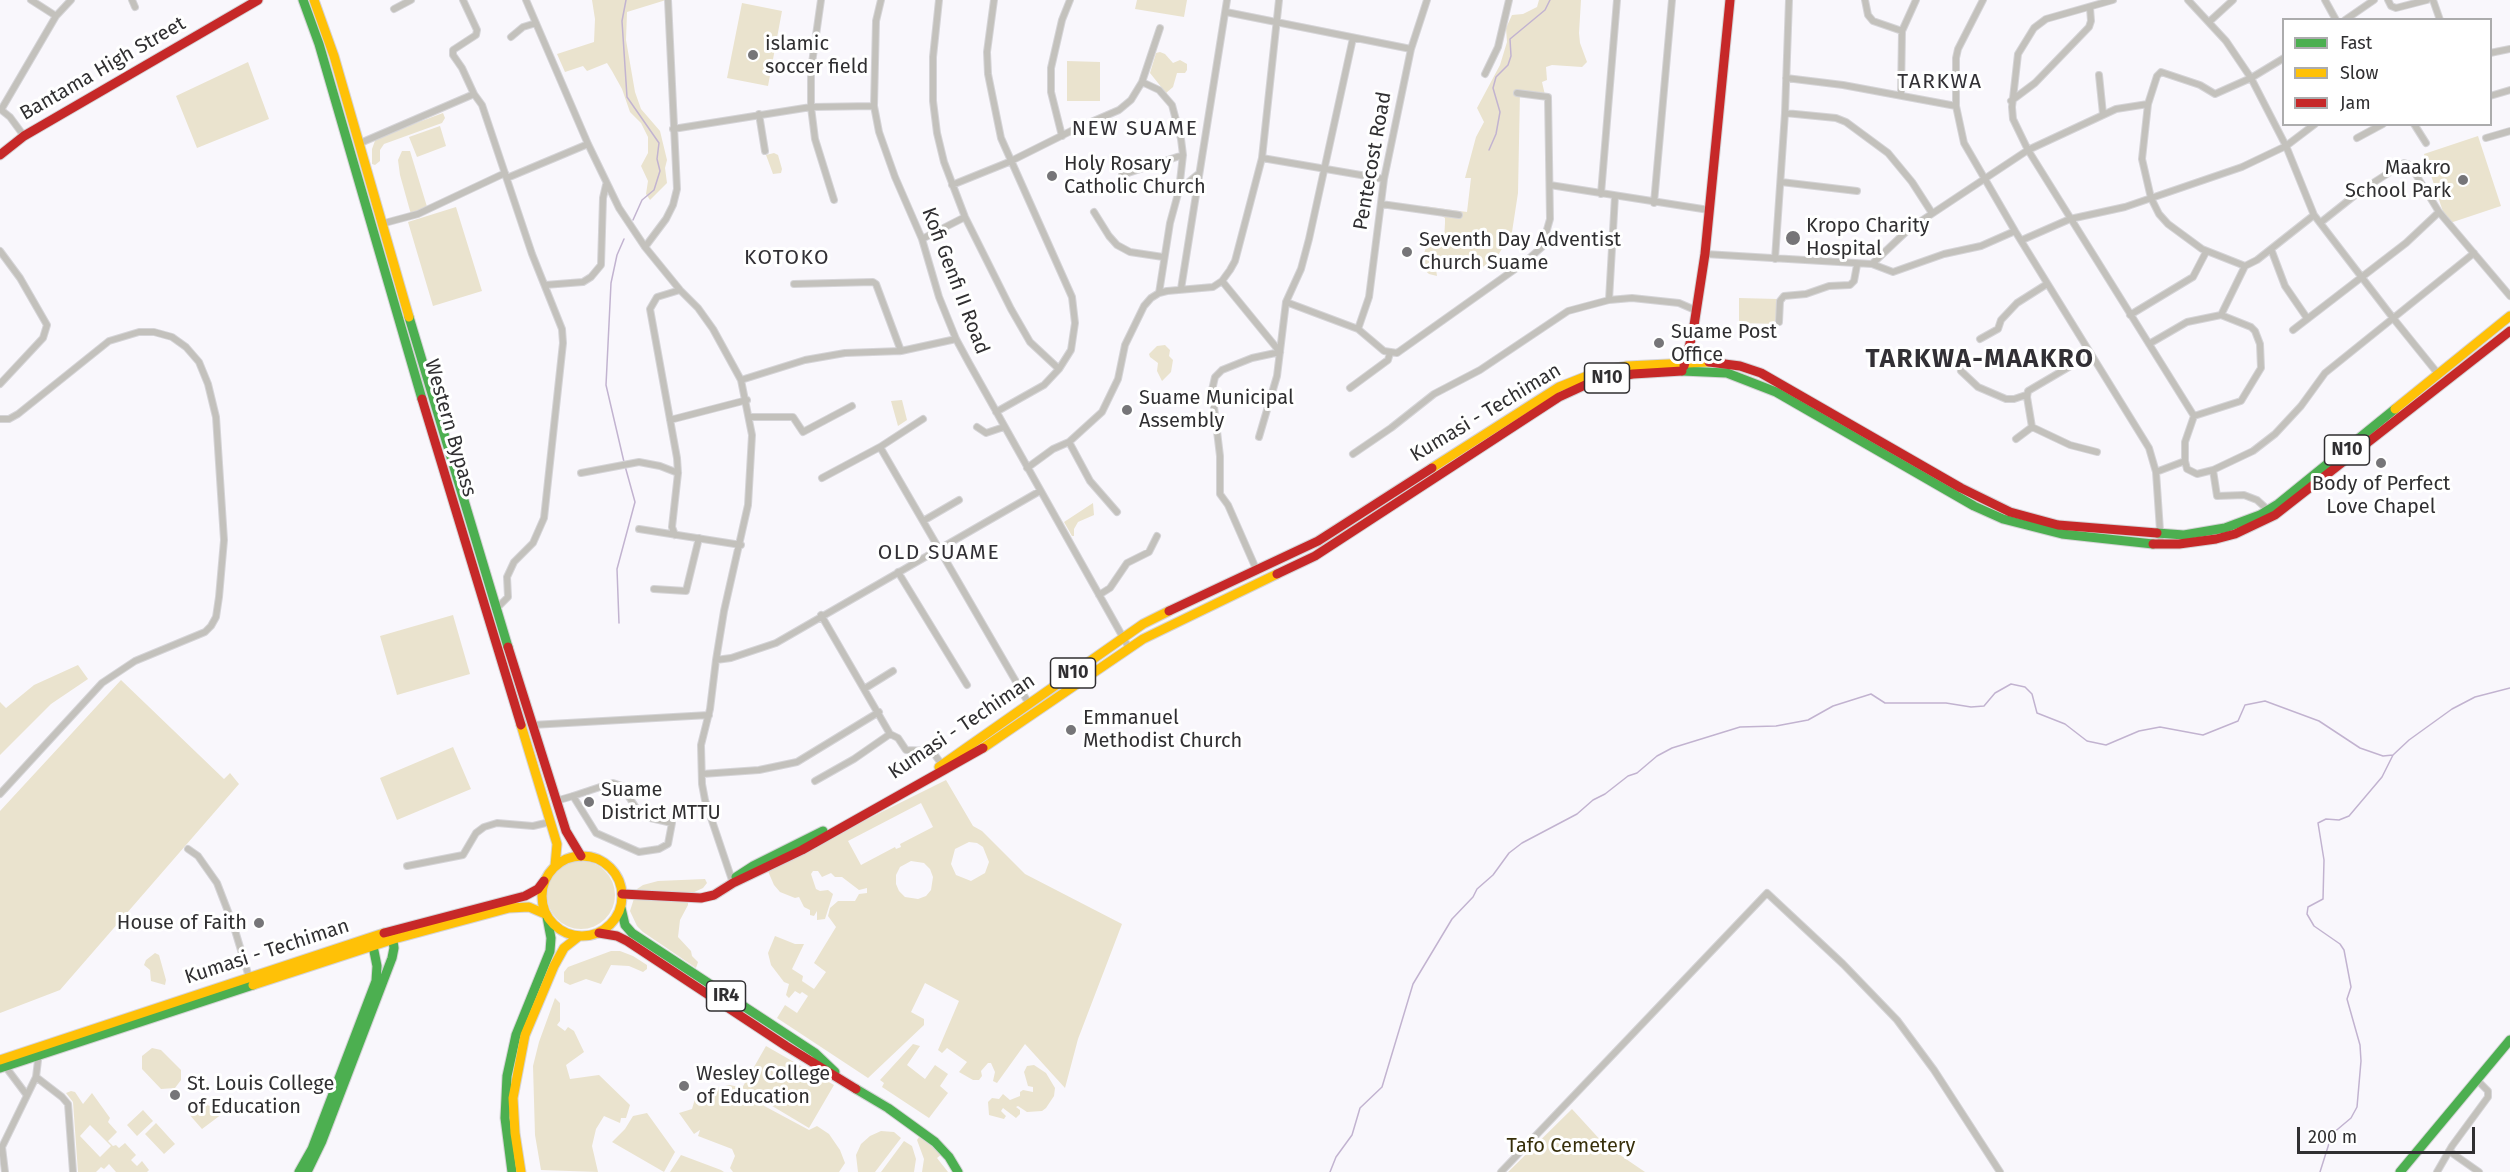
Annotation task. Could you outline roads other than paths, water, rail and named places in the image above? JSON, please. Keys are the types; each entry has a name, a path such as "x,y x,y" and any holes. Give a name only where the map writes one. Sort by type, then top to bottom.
{"main road":[{"name":"Bantama High Street","path":"0,155 24,136 258,0"},
{"name":"Western Bypass","path":"303,0 319,44 502,667 557,844 555,866"},
{"name":"Western Bypass","path":"314,0 334,56 381,224 513,664 566,831 580,856"},
{"path":"1684,366 1693,332 1704,254 1730,0"},
{"name":"N10","path":"2161,540 2225,528 2268,510 2300,488 2510,316"},
{"name":"N10","path":"622,894 700,898 714,895 733,882 802,850 944,768 1158,630 1278,575 1334,544 1574,389 1614,376 1684,366 1727,373 1762,385 1974,506 2003,519 2062,534 2161,540 2216,539 2256,525 2275,515 2509,334"},
{"name":"Kumasi - Techiman","path":"944,768 975,740 1122,638 1158,616 1318,541 1559,387 1597,372 1628,366 1684,366"},
{"path":"502,667 513,664"},
{"path":"512,1172 505,1127 507,1076 516,1035 550,951 551,938 542,898 544,881 555,866 566,859 580,856 599,860 608,865 619,879 622,894 621,908 616,918 599,933 578,937 564,948 525,1035 513,1098 515,1133 522,1172"},
{"name":"Kumasi - Techiman","path":"2,1064 249,978 525,896 538,889 544,881"},
{"name":"Kumasi - Techiman","path":"392,935 509,908 529,907 546,916"},
{"name":"IR4","path":"621,908 625,925 632,933 820,1057 841,1078"},
{"path":"546,916 561,930 578,937"},
{"name":"IR4","path":"599,933 617,936 627,941 786,1046 909,1122 949,1156 958,1172"},
{"path":"307,1172 322,1141 366,1031 392,958 392,935"},
{"path":"299,1172 312,1149 378,974 372,941"},
{"name":"Kumasi - Techiman","path":"38,1051 372,941"},
{"path":"2400,1172 2510,1040"}],"street":[{"path":"31,0 56,16"},
{"path":"24,136 0,109 56,16 71,0"},
{"path":"132,0 135,7"},
{"path":"394,9 411,0"},
{"path":"463,0 477,30 476,35 453,50 453,55 482,105 532,254 562,329 563,343 544,518 533,543 514,562 507,577 508,597 496,609"},
{"path":"526,0 588,144 619,208 645,247 698,308 713,329 741,380 747,400 752,435 749,485 741,545 724,611 709,715 700,745 705,800 733,882"},
{"path":"645,247 666,219 673,205 677,173 668,0"},
{"path":"821,0 811,70 811,106 815,139 834,200"},
{"name":"Kofi Genfi II Road","path":"881,0 876,32 874,106 879,132 895,177 922,239 939,297 956,339 1129,648"},
{"path":"939,0 933,57 933,101 937,133 952,185 994,277 1030,342 1059,369"},
{"path":"994,0 987,52 988,74 1001,138 1072,297 1075,323 1071,350 1059,369 1044,385 996,411"},
{"path":"1062,136 1051,92 1051,68 1062,20 1070,0"},
{"path":"1181,289 1197,175 1227,0"},
{"path":"1027,468 1053,449 1069,442 1102,412 1118,379 1125,345 1144,306 1159,293 1213,287 1222,281 1235,261 1262,158 1279,0"},
{"name":"Pentecost Road","path":"1358,329 1369,297 1384,179 1411,49 1427,0"},
{"path":"1485,74 1498,47 1509,0"},
{"path":"1600,194 1617,0"},
{"path":"1654,203 1672,0"},
{"path":"1775,260 1785,113 1789,0"},
{"path":"1865,0 1868,15 1873,21 1902,31"},
{"path":"1900,95 1902,31 1916,0"},
{"path":"1983,0 1958,49 1956,106 1964,143 2047,284 2149,448 2156,472 2161,540"},
{"path":"2113,0 2046,19 2034,28 2018,54 2011,101 2013,119 2028,150 2070,219 2194,416"},
{"path":"2188,0 2210,21 2251,78 2286,146 2319,223 2440,375"},
{"path":"2210,21 2233,0"},
{"path":"2325,0 2335,18"},
{"path":"2348,18 2374,0"},
{"path":"2388,0 2391,6 2396,8 2427,0"},
{"path":"2433,0 2439,18"},
{"path":"2011,101 2035,83 2089,27 2090,8"},
{"path":"1226,12 1411,49"},
{"path":"511,37 523,27 536,23"},
{"path":"952,185 1010,162 1119,110 1131,100 1142,82 1160,28"},
{"path":"1259,437 1277,376 1286,302 1301,269 1326,171 1353,38"},
{"path":"2492,52 2510,49"},
{"path":"2244,266 2206,252 2162,219 2151,198 2142,152 2148,104 2157,76 2161,72 2200,85 2214,94 2251,78 2282,59"},
{"path":"2099,75 2103,114"},
{"path":"1785,78 1900,95 1956,106"},
{"path":"1142,82 1159,90 1172,105 1183,155 1179,190 1163,257 1159,293"},
{"path":"2492,95 2510,90"},
{"path":"1286,302 1358,329 1390,353 1397,353 1525,262 1542,247 1549,226 1548,97 1517,93"},
{"path":"358,144 474,94"},
{"path":"1872,264 1909,229 2028,150 2120,107 2148,104"},
{"path":"673,129 811,106 874,106"},
{"path":"1785,113 1836,118 1846,122 1888,153 1912,182 1932,213"},
{"path":"759,114 765,152"},
{"path":"2022,240 2070,219 2111,211 2242,167 2286,146 2312,126"},
{"path":"2357,138 2380,126"},
{"path":"2415,126 2426,143"},
{"path":"2486,138 2510,131"},
{"path":"381,224 418,214 588,144"},
{"path":"1122,175 1183,155"},
{"path":"1262,158 1326,171 1384,179"},
{"path":"2319,223 2359,192 2404,163 2410,165 2439,212 2510,296"},
{"path":"1179,190 1197,175"},
{"path":"1781,182 1857,191"},
{"path":"545,285 583,282 591,277 601,265 603,198 606,183"},
{"path":"1550,185 1709,210"},
{"path":"1609,300 1615,196"},
{"path":"1381,204 1459,215"},
{"path":"1094,212 1108,236 1117,245 1130,252 1163,257"},
{"path":"2293,330 2406,243 2439,212"},
{"path":"2221,315 2244,266 2271,249 2314,214"},
{"path":"922,239 965,217"},
{"path":"1704,254 1857,265 1872,264 1893,272 1944,254 1982,246 2015,231"},
{"path":"2271,249 2285,286 2307,318"},
{"path":"0,251 20,278 47,325 43,338 0,384"},
{"path":"2130,315 2193,277 2206,252"},
{"path":"2194,416 2185,442 2187,470 2192,473 2213,470 2243,457 2275,434 2301,406 2325,373 2474,253"},
{"path":"1779,322 1780,302 1784,296 1806,294 1825,287 1850,285 1854,281 1857,265"},
{"path":"1222,281 1280,352"},
{"path":"794,284 873,282 876,284 901,351"},
{"path":"1980,339 1998,328 2001,320 2018,303 2047,284"},
{"path":"675,535 672,528 678,473 650,309 657,297 680,290"},
{"path":"1353,454 1434,394 1480,370 1568,312 1609,300 1632,298 1679,303 1695,310"},
{"path":"2148,344 2187,322 2221,315 2255,330 2260,344 2261,368 2241,401 2194,416"},
{"path":"0,419 9,419 18,414 109,341 139,332 154,332 172,337 186,347 199,362 208,384 216,417 224,540 216,617 211,626 205,632 135,662 102,683 0,794"},
{"path":"741,380 805,360 845,353 901,351 956,339"},
{"path":"1257,571 1228,505 1220,494 1220,456 1212,390 1215,377 1222,370 1252,358 1280,352"},
{"path":"1350,388 1388,360 1390,353"},
{"path":"1961,371 1978,387 2006,399 2014,399 2026,395 2028,391 2091,354"},
{"path":"2026,395 2032,427"},
{"path":"670,420 747,400"},
{"path":"750,417 793,417 803,432 852,406"},
{"path":"822,478 880,447 922,419"},
{"path":"977,427 986,434 1004,427"},
{"path":"2016,439 2032,427"},
{"path":"2032,427 2070,445 2097,452"},
{"path":"1069,442 1090,481 1117,512"},
{"path":"880,447 1030,704"},
{"path":"2156,472 2185,461"},
{"path":"581,473 630,462 660,466 678,473"},
{"path":"2213,470 2217,496 2244,495 2257,500 2268,510"},
{"path":"716,660 731,658 776,643 821,615 1040,491"},
{"path":"923,522 959,500"},
{"path":"639,529 741,545"},
{"path":"1099,596 1110,588 1127,563 1149,552 1157,536"},
{"path":"654,589 686,591 699,538"},
{"path":"898,572 967,685"},
{"path":"821,615 890,734 898,738 906,750 932,751 944,768"},
{"path":"864,689 893,671"},
{"path":"702,774 759,770 797,762 879,712"},
{"path":"532,725 709,715"},
{"path":"815,781 854,759 890,734"},
{"path":"556,801 613,783 622,786 638,811 646,818 672,823 668,844 659,849 639,852 596,833 573,796"},
{"path":"407,866 463,855 476,833 497,823 533,826 550,822"},
{"path":"188,849 198,856 217,883 234,927 249,978"},
{"path":"1501,1172 1767,893 1843,964 1897,1020 1934,1070 2000,1172"},
{"path":"5,1172 1,1148 36,1077 38,1051"},
{"path":"2,1064 26,1094"},
{"path":"36,1077 68,1104 73,1172"},
{"path":"2437,1172 2449,1151 2488,1097 2488,1090 2477,1080"},
{"path":"2449,1151 2479,1172"}],"waterway":[{"path":"626,0 622,21 627,97 659,143 657,159 660,171 654,190 642,200 633,220"},
{"path":"1489,150 1496,134 1500,112 1493,88 1496,77 1508,65 1511,56 1510,39 1545,10 1550,0"},
{"path":"624,239 617,255 611,283 606,385 624,462"},
{"path":"619,623 617,569 635,502 625,466"},
{"path":"1330,1172 1336,1157 1352,1135 1360,1108 1382,1087 1413,984 1452,919 1473,897 1477,889 1493,875 1509,853 1522,843 1577,814 1593,800 1672,748 1740,727 1776,726 1808,720 1833,706 1871,694 1885,703 1946,703 1971,707 1984,706 1995,693 2011,684 2025,687 2032,694 2037,713 2065,724 2087,741 2106,745 2139,731 2160,727 2203,735 2238,721 2245,705 2265,701 2319,721 2360,748 2383,756 2393,755 2409,740 2452,709 2475,697 2510,688"},
{"path":"2320,1172 2332,1134 2351,1118 2357,1107 2361,1061 2360,1045 2347,999 2351,987 2344,950 2340,944 2314,926 2307,914 2308,907 2323,899 2324,860 2318,823 2326,819 2339,820 2349,816 2382,777 2393,755"}],"place":[{"name":"islamic soccer field","path":"753,55"},
{"name":"Holy Rosary Catholic Church","path":"1052,176"},
{"name":"Maakro School Park","path":"2463,180"},
{"name":"Kropo Charity Hospital","path":"1793,238"},
{"name":"Seventh Day Adventist Church Suame","path":"1407,252"},
{"name":"Suame Post Office","path":"1659,343"},
{"name":"Suame Municipal Assembly","path":"1127,410"},
{"name":"Body of Perfect Love Chapel","path":"2381,463"},
{"name":"Emmanuel Methodist Church","path":"1071,730"},
{"name":"Suame District MTTU","path":"589,802"},
{"name":"House of Faith","path":"259,923"},
{"name":"Wesley College of Education","path":"684,1086"},
{"name":"St. Louis College of Education","path":"175,1095"}],"district":[{"name":"TARKWA","path":"1940,82"},
{"name":"NEW SUAME","path":"1135,129"},
{"name":"KOTOKO","path":"787,258"},
{"name":"TARKWA-MAAKRO","path":"1980,360"},
{"name":"OLD SUAME","path":"939,553"}],"park label":[{"name":"Tafo Cemetery","path":"1571,1146"}]}
